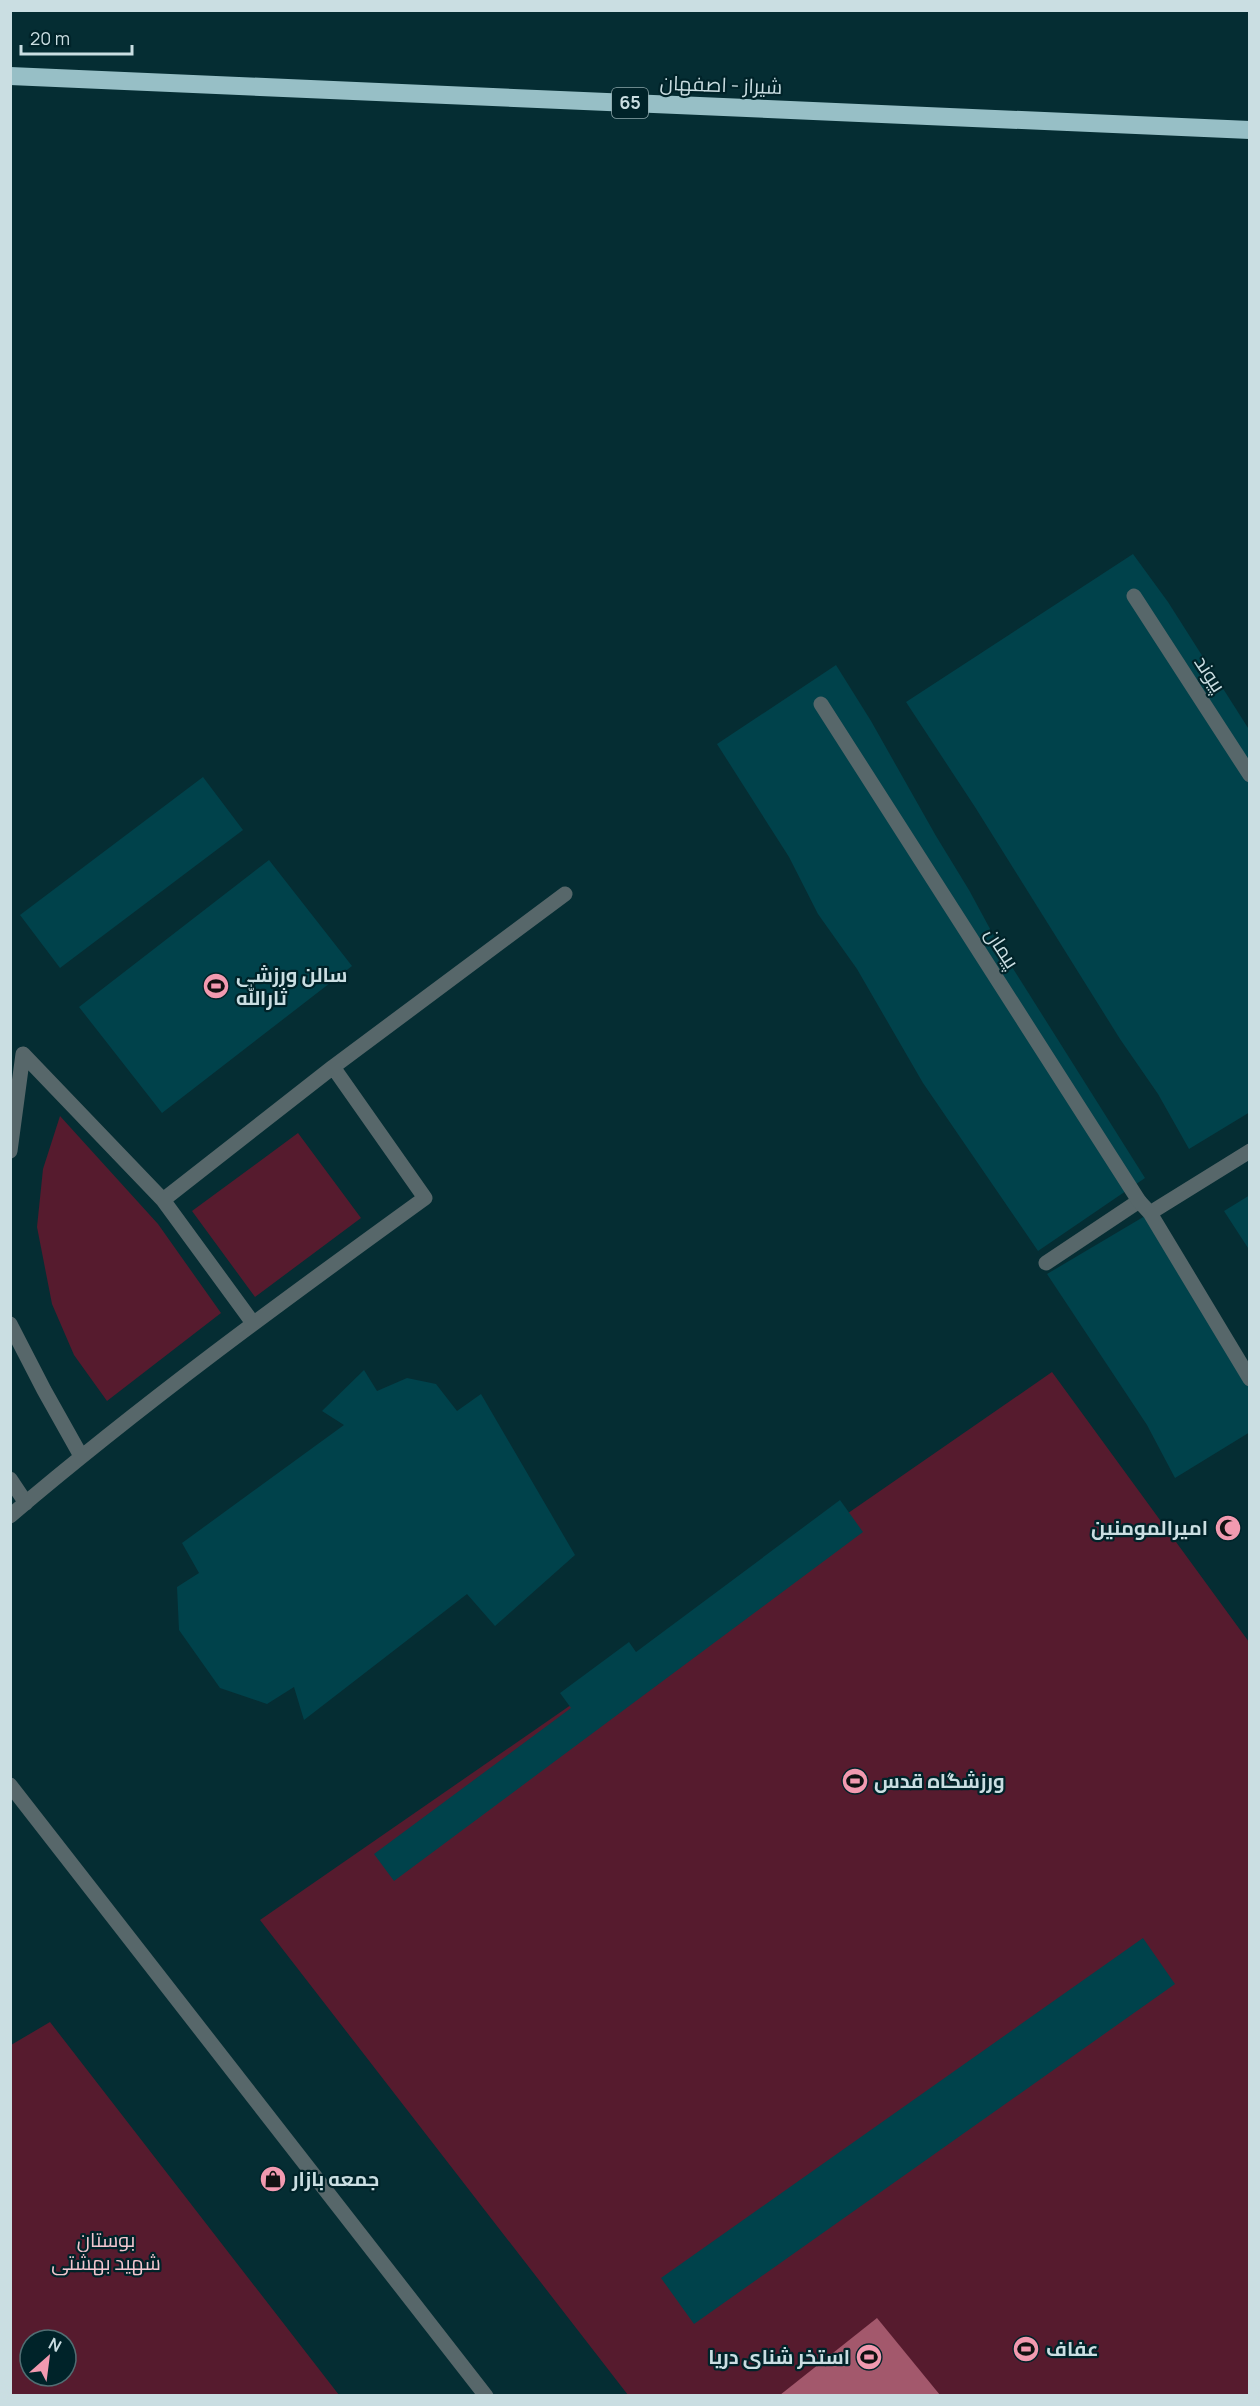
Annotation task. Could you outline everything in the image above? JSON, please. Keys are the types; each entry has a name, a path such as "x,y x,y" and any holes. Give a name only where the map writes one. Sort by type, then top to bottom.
{"highway":[{"name":"شیراز - اصفهان","path":"10,76 1250,130"}],"street":[{"name":"پیوند","path":"1134,596 1250,776"},
{"name":"پیمان","path":"821,704 1139,1201 1150,1213 1250,1379"},
{"path":"163,1200 333,1067 564,894"},
{"path":"10,1151 23,1054 163,1200 253,1323"},
{"path":"10,1516 81,1456 253,1323 425,1198 333,1067"},
{"path":"1150,1213 1250,1151"},
{"path":"1046,1263 1139,1201"},
{"path":"10,1324 81,1456"},
{"path":"10,1479 26,1503"},
{"path":"10,1785 486,2396"}],"green space":[{"path":"60,1116 158,1224 221,1313 107,1401 74,1355 52,1304 37,1227 43,1169"},
{"path":"298,1133 361,1218 255,1297 192,1211"},
{"name":"ورزشگاه قدس","path":"1052,1372 1249,1642 1249,2395 628,2395 260,1920"},
{"name":"بوستان شهید بهشتی","path":"50,2022 339,2395 11,2395 11,2045"}],"shaded area":[{"name":"استخر شنای دریا","path":"877,2318 940,2395 780,2395"}],"building":[{"path":"1133,554 1168,602 1250,731 1250,1112 1189,1149 1158,1094 1120,1039 975,807 906,702"},
{"path":"836,665 871,721 1002,951 1145,1178 1038,1251 923,1083 857,969 818,914 789,857 717,744"},
{"path":"203,777 243,830 60,968 20,915"},
{"name":"سالن ورزشی ثارالله","path":"269,860 352,966 162,1113 79,1007"},
{"path":"1250,1195 1250,1251 1224,1211"},
{"path":"1150,1213 1250,1367 1250,1432 1175,1478 1147,1425 1047,1274"},
{"path":"364,1370 377,1391 407,1378 436,1384 457,1411 481,1394 575,1555 495,1626 467,1594 304,1720 294,1687 267,1704 220,1688 179,1630 177,1587 199,1573 182,1543 344,1425 322,1411"},
{"path":"840,1500 863,1532 394,1881 374,1854 571,1708 560,1693 629,1642 636,1652"},
{"path":"1143,1938 1175,1984 694,2324 661,2278"}],"place":[{"name":"سالن ورزشی ثارالله","path":"216,986"},
{"name":"امیرالمومنین","path":"1228,1528"},
{"name":"ورزشگاه قدس","path":"855,1781"},
{"name":"جمعه بازار","path":"273,2179"},
{"name":"عفاف","path":"1026,2349"},
{"name":"استخر شنای دریا","path":"869,2357"}]}
